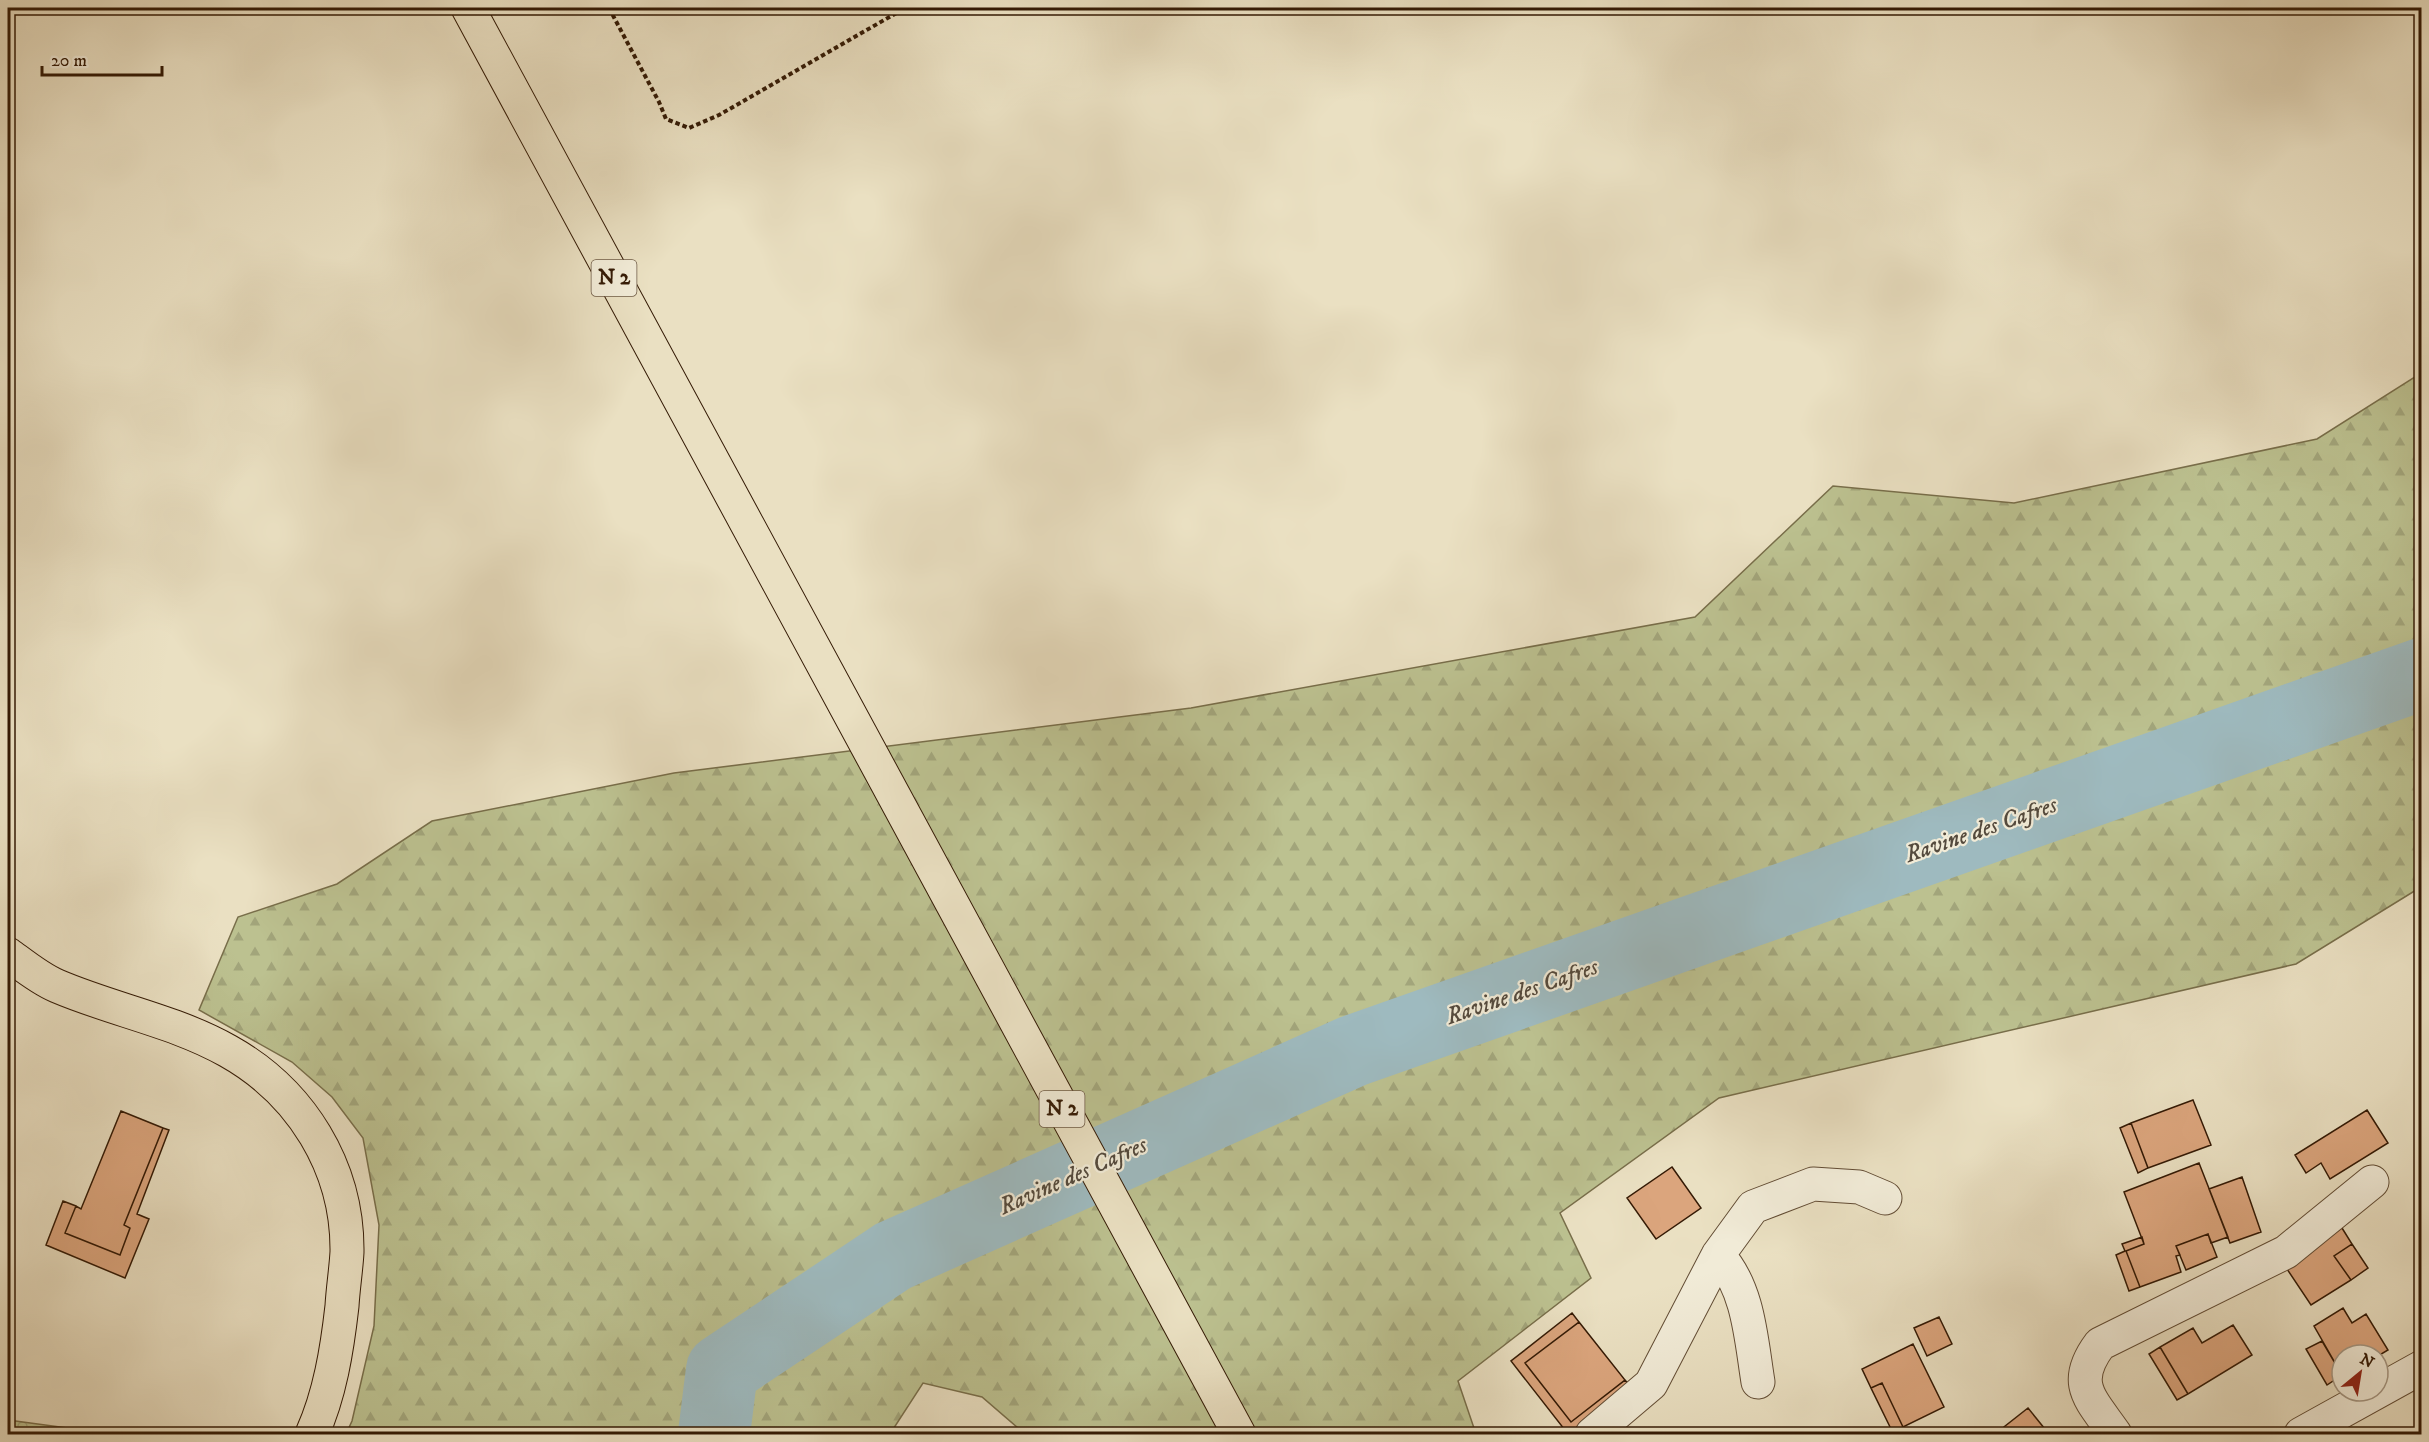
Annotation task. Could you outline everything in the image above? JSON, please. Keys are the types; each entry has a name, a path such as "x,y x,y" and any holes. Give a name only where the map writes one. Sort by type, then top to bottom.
{"main road":[{"name":"N 2","path":"468,8 1165,1301 1239,1434"},
{"path":"8,954 55,986 162,1022 228,1051 271,1082 303,1113 327,1155 342,1202 347,1251 336,1358 312,1434"}],"street":[{"path":"2115,1434 2088,1394 2084,1371 2100,1344 2286,1252 2372,1182"},
{"path":"1592,1434 1651,1384 1718,1255 1753,1207 1813,1185 1859,1187 1885,1198"},
{"path":"1718,1255 1728,1266 1746,1308 1758,1382"},
{"path":"2301,1434 2421,1367"}],"path":[{"path":"609,8 666,119 689,128 719,116 905,8"}],"green space":[{"path":"2421,373 2421,887 2296,964 1719,1098 1560,1213 1591,1278 1458,1381 1476,1434 1025,1434 982,1397 923,1383 890,1434 346,1434 352,1421 374,1326 379,1225 363,1138 332,1097 292,1062 199,1010 238,917 337,884 432,821 674,773 1191,708 1695,617 1833,486 2014,503 2317,439"},
{"path":"8,1420 112,1434 8,1434"}],"building":[{"path":"2193,1100 2211,1145 2148,1168 2131,1123"},
{"path":"2367,1110 2388,1143 2330,1179 2321,1163 2306,1173 2295,1155"},
{"path":"121,1111 163,1128 124,1225 130,1228 120,1255 65,1233 76,1206 81,1209"},
{"path":"2131,1123 2148,1168 2138,1173 2120,1128"},
{"path":"163,1128 169,1130 137,1214 149,1219 125,1278 46,1245 63,1201 76,1206 65,1233 120,1255 130,1228 124,1225"},
{"path":"2199,1163 2228,1237 2211,1243 2208,1234 2176,1246 2180,1255 2176,1256 2181,1272 2140,1287 2126,1251 2144,1244 2124,1192"},
{"path":"1672,1167 1701,1208 1656,1239 1627,1198"},
{"path":"2242,1177 2261,1232 2230,1243 2209,1189"},
{"path":"2342,1228 2352,1244 2334,1256 2351,1280 2311,1305 2285,1266"},
{"path":"2208,1234 2217,1257 2186,1270 2176,1246"},
{"path":"2142,1237 2144,1244 2126,1251 2140,1287 2129,1291 2116,1255 2125,1251 2122,1244"},
{"path":"2352,1244 2368,1268 2351,1280 2334,1256"},
{"path":"2343,1308 2352,1323 2366,1314 2384,1343 2330,1343 2330,1354 2314,1326"},
{"path":"1572,1313 1579,1322 1525,1363 1571,1422 1625,1380 1631,1387 1568,1434 1511,1361"},
{"path":"1939,1317 1952,1344 1927,1356 1914,1328"},
{"path":"1579,1322 1625,1380 1571,1422 1525,1363"},
{"path":"2233,1325 2252,1355 2188,1394 2160,1347 2193,1328 2202,1343"},
{"path":"2322,1341 2330,1355 2330,1383 2327,1385 2306,1349"},
{"path":"1913,1344 1944,1407 1903,1427 1882,1383 1871,1388 1862,1369"},
{"path":"2160,1347 2188,1394 2177,1400 2149,1354"},
{"path":"1882,1383 1903,1427 1893,1433 1871,1388"},
{"path":"2028,1408 2049,1434 1995,1434"}],"waterway":[{"name":"Ravine des Cafres","path":"714,1434 722,1370 893,1256 1353,1051 2422,674"}]}
